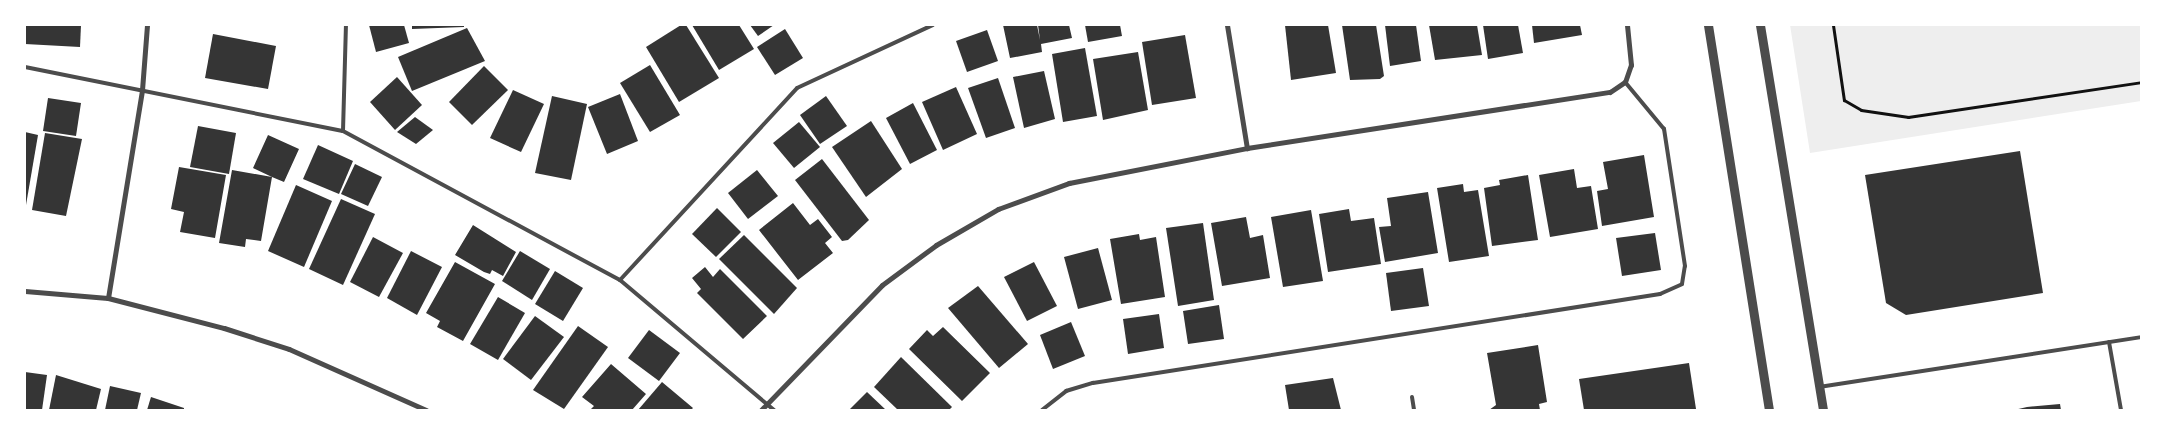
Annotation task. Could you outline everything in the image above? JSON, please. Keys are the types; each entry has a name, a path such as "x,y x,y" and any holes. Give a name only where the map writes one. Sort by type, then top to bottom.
{"street":[{"path":"108,298 142,90 147,25"},
{"path":"1227,25 1247,148"},
{"path":"761,410 882,285 964,227 1069,184 1247,148 1602,95 1625,82 1632,65 1627,25"},
{"path":"1708,25 1769,410"},
{"path":"1760,25 1823,410"},
{"path":"25,290 108,298 288,349 426,410"}],"lane":[{"path":"343,131 346,25"},
{"path":"620,280 797,88 933,25"},
{"path":"25,67 343,131 620,280 774,410"},
{"path":"1042,410 1066,391 1093,383 1660,294 1682,284 1685,266 1664,129 1625,82"},
{"path":"1819,386 2141,337"},
{"path":"2109,342 2121,410"},
{"path":"1412,397 1414,410"}],"path":[{"path":"1833,25 1844,100 1861,110 1908,117 2141,82"}],"shaded area":[{"path":"1790,25 2141,25 2141,101 1810,153"}],"building":[{"path":"25,25 81,25 80,47 25,44"},
{"path":"369,25 404,25 409,43 376,52"},
{"path":"412,25 464,25 464,27 412,29"},
{"path":"681,25 686,25 719,78 679,102 646,47"},
{"path":"692,25 739,25 754,49 719,70"},
{"path":"750,25 774,25 758,36"},
{"path":"1003,25 1037,25 1040,40 1038,25 1069,25 1072,38 1041,44 1042,52 1010,58"},
{"path":"1085,25 1120,25 1122,36 1088,42"},
{"path":"1285,25 1328,25 1336,73 1291,80"},
{"path":"1342,25 1376,25 1384,76 1380,79 1350,80"},
{"path":"1385,25 1416,25 1421,61 1390,66"},
{"path":"1429,25 1477,25 1482,55 1435,60"},
{"path":"1483,25 1518,25 1523,53 1488,59"},
{"path":"1532,25 1580,25 1582,35 1534,43"},
{"path":"467,28 485,61 412,91 398,57"},
{"path":"785,29 803,58 775,75 757,47"},
{"path":"987,30 998,61 967,72 956,41"},
{"path":"213,34 276,46 268,89 205,78"},
{"path":"1185,35 1196,98 1152,105 1142,42"},
{"path":"1085,48 1097,116 1063,122 1052,54"},
{"path":"1138,52 1148,110 1103,120 1093,59"},
{"path":"650,65 680,115 650,132 620,83"},
{"path":"484,66 508,90 472,125 449,102"},
{"path":"1044,71 1055,119 1024,128 1013,77"},
{"path":"397,77 422,105 395,130 370,102"},
{"path":"998,78 1015,128 986,138 968,88"},
{"path":"956,87 977,134 943,150 922,102"},
{"path":"513,90 544,104 521,152 490,138"},
{"path":"620,94 638,141 607,154 588,107"},
{"path":"552,96 587,104 571,180 535,173"},
{"path":"826,96 847,126 820,144 800,115"},
{"path":"48,98 81,103 76,136 43,131"},
{"path":"913,103 937,150 910,164 886,118"},
{"path":"415,117 433,130 416,144 397,132"},
{"path":"871,121 902,169 866,197 832,147"},
{"path":"799,122 820,147 794,168 773,143"},
{"path":"198,126 236,133 229,174 190,167"},
{"path":"25,132 38,135 26,205 25,205"},
{"path":"45,133 82,139 66,216 32,210"},
{"path":"268,135 299,149 284,182 253,168"},
{"path":"318,145 353,161 339,194 303,179"},
{"path":"2020,151 2043,293 1906,315 1886,303 1865,175"},
{"path":"1644,155 1654,217 1602,226 1597,191 1608,189 1603,162"},
{"path":"822,159 869,220 848,240 842,241 795,180"},
{"path":"355,164 382,177 368,206 341,194"},
{"path":"179,167 226,175 215,238 180,232 184,212 171,209"},
{"path":"1574,169 1577,188 1591,186 1598,229 1550,237 1539,175"},
{"path":"232,170 272,177 261,241 246,239 245,247 219,243"},
{"path":"757,170 778,196 748,219 728,193"},
{"path":"1528,175 1538,240 1492,246 1484,188 1500,185 1499,180"},
{"path":"1463,184 1464,192 1478,190 1489,256 1449,262 1437,188"},
{"path":"296,185 332,201 304,267 268,251"},
{"path":"1428,192 1438,253 1385,262 1379,227 1391,226 1387,198"},
{"path":"341,199 375,214 343,285 309,269"},
{"path":"793,203 810,225 818,219 832,237 825,243 833,253 798,280 759,230"},
{"path":"717,208 741,232 716,257 692,234"},
{"path":"1349,209 1351,221 1374,218 1381,264 1328,272 1319,214"},
{"path":"1311,210 1323,281 1283,287 1271,217"},
{"path":"1246,217 1250,238 1263,235 1270,278 1222,286 1211,223"},
{"path":"1203,223 1214,300 1178,306 1166,228"},
{"path":"473,225 516,252 503,276 492,270 490,274 484,272 455,255"},
{"path":"1655,233 1661,270 1622,276 1616,238"},
{"path":"1139,234 1140,240 1156,237 1165,297 1121,304 1110,239"},
{"path":"744,235 797,288 774,314 719,259"},
{"path":"373,237 403,253 379,297 350,282"},
{"path":"1098,248 1112,300 1078,309 1064,257"},
{"path":"411,251 442,267 417,315 387,298"},
{"path":"520,251 550,269 532,300 502,281"},
{"path":"455,262 495,284 463,341 437,327 440,321 426,313"},
{"path":"1034,262 1057,306 1027,321 1004,277"},
{"path":"705,267 713,277 720,269 767,316 743,339 697,293 701,289 692,278"},
{"path":"1423,268 1429,306 1391,311 1386,273"},
{"path":"555,271 583,288 563,321 535,304"},
{"path":"978,286 1028,344 999,368 948,308"},
{"path":"498,297 525,313 498,360 470,344"},
{"path":"1219,305 1224,339 1188,344 1183,311"},
{"path":"1159,314 1164,348 1128,354 1123,319"},
{"path":"535,316 564,337 531,380 503,359"},
{"path":"1071,322 1085,356 1053,369 1040,335"},
{"path":"578,326 608,347 564,409 533,390"},
{"path":"943,327 990,373 962,401 909,349 927,330 933,336"},
{"path":"649,330 680,353 659,381 628,358"},
{"path":"1538,345 1547,402 1539,404 1540,410 1489,410 1496,405 1487,353"},
{"path":"901,357 952,407 949,410 898,410 874,387"},
{"path":"1689,363 1696,409 1584,410 1579,379"},
{"path":"611,364 646,394 632,410 590,410 594,406 582,397"},
{"path":"25,372 47,375 42,410 25,410"},
{"path":"56,375 101,389 96,410 49,410"},
{"path":"1333,378 1341,410 1289,410 1285,385"},
{"path":"662,382 693,408 691,410 638,410"},
{"path":"110,386 141,393 137,410 105,410"},
{"path":"867,392 886,410 849,410"},
{"path":"151,397 184,408 184,410 147,410"},
{"path":"2060,404 2061,410 2014,410 2027,407"}]}
